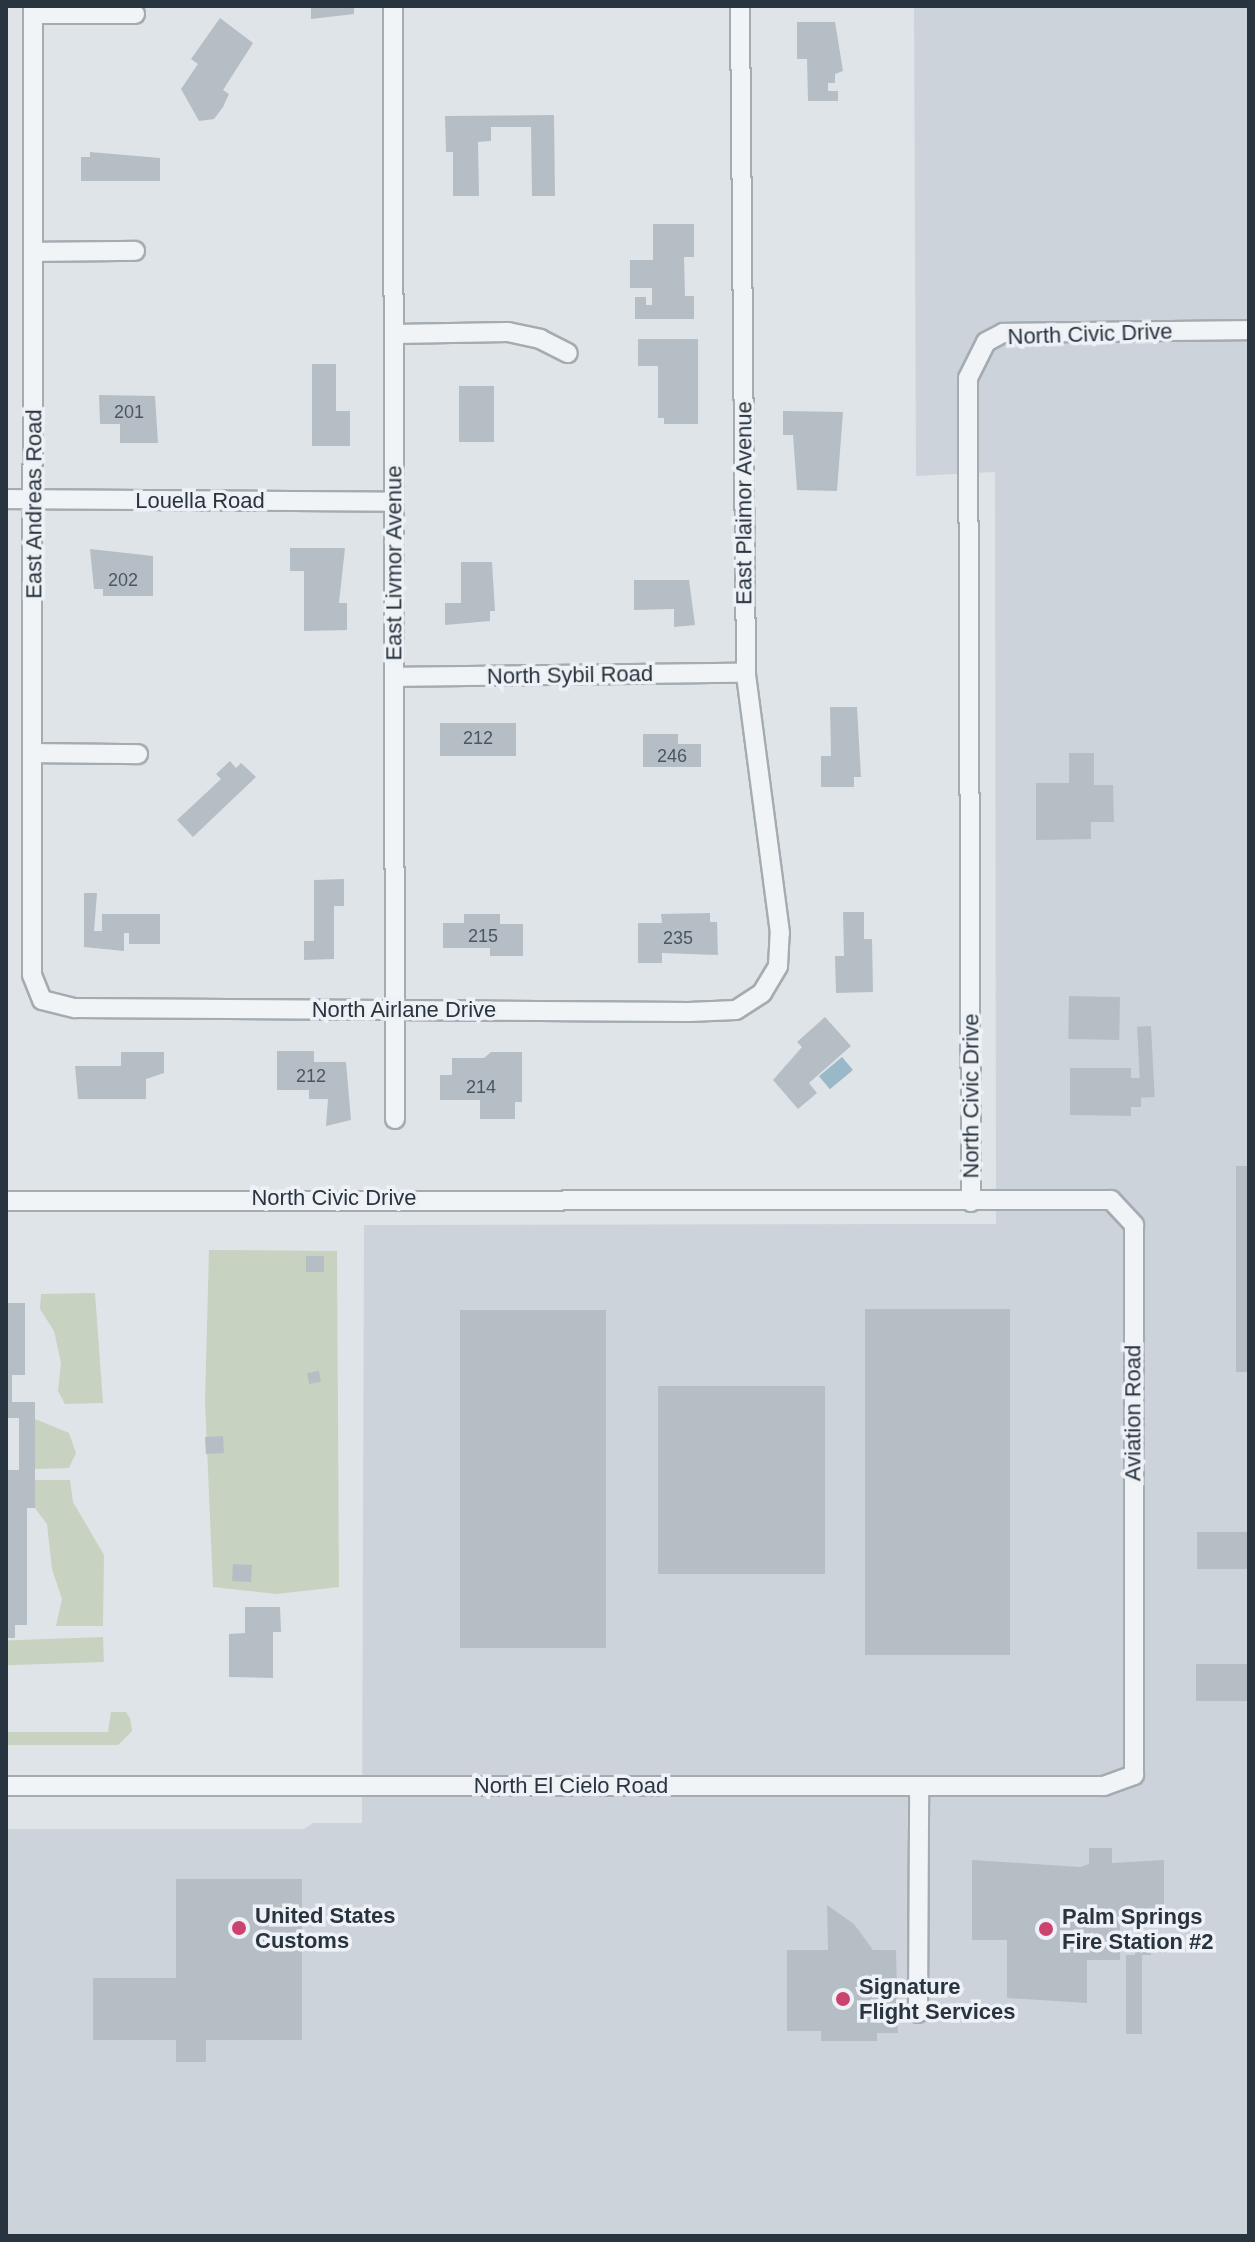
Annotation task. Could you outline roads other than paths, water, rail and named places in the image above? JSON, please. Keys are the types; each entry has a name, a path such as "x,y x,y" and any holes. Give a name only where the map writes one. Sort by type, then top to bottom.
{"street":[{"name":"East Livmor Avenue","path":"393,6 395,1119"},
{"name":"East Plaimor Avenue","path":"740,6 746,673 780,933 778,966 762,993"},
{"path":"33,10 135,14"},
{"name":"East Andreas Road","path":"33,10 32,975 42,1000"},
{"path":"33,252 135,251"},
{"name":"North Civic Drive","path":"6,1201 971,1202 968,378 986,342 1003,333 1249,330"},
{"path":"394,334 508,332 540,339 568,353"},
{"name":"Louella Road","path":"6,499 394,502"},
{"name":"North Sybil Road","path":"394,677 746,673"},
{"path":"34,753 138,754"},
{"name":"North Airlane Drive","path":"42,1000 75,1008 689,1012 736,1010 762,993"},
{"name":"Aviation Road","path":"971,1202 1111,1200 1134,1225 1134,1775"},
{"name":"North El Cielo Road","path":"6,1786 1104,1786 1134,1775"},
{"path":"918,2013 919,1786"}],"water":[{"path":"842,1057 853,1070 830,1089 819,1076"}],"place":[{"name":"United States Customs","path":"239,1928"},
{"name":"Palm Springs Fire Station #2","path":"1046,1929"},
{"name":"Signature Flight Services","path":"843,1999"}]}
